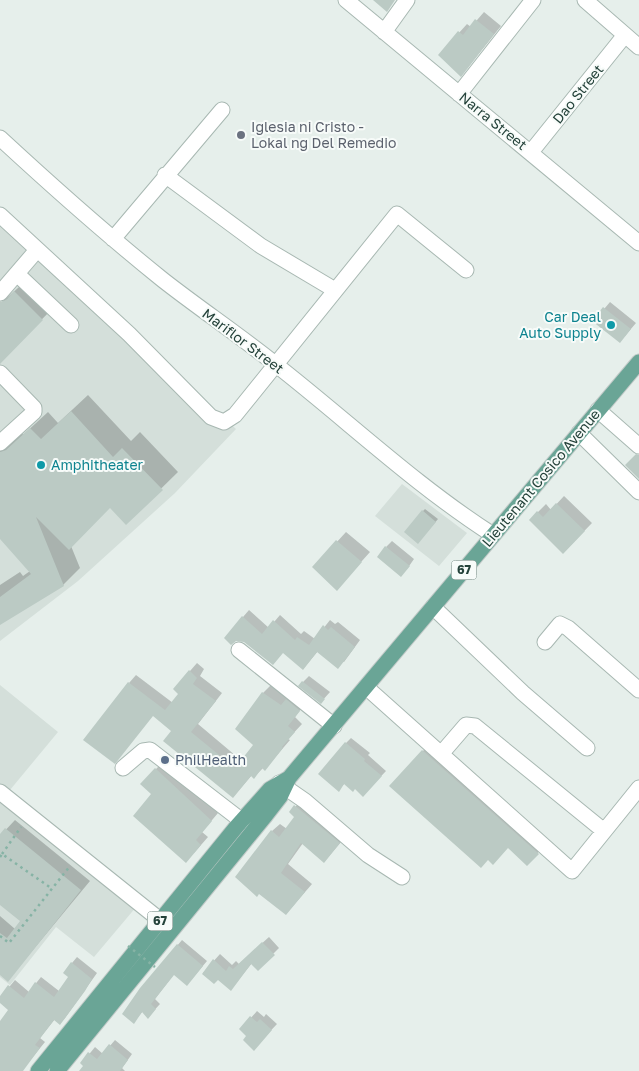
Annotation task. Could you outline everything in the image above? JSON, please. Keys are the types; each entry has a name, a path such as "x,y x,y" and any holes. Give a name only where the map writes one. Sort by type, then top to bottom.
{"main road":[{"name":"Lieutenant Cosico Avenue","path":"38,1071 242,821 270,789 284,783 334,726 639,362"},
{"name":"Lieutenant Cosico Avenue","path":"57,1071 280,798 284,783"}],"street":[{"name":"Narra Street","path":"346,0 639,243"},
{"path":"384,32 407,0"},
{"path":"459,94 533,0"},
{"path":"585,0 639,47"},
{"name":"Dao Street","path":"531,152 625,35"},
{"path":"113,239 165,175 222,110"},
{"name":"Mariflor Street","path":"0,138 68,202 164,281 276,364 401,469 493,535"},
{"path":"165,175 261,246 335,290"},
{"path":"0,215 129,334 211,417 224,422 235,415 397,214 466,270"},
{"path":"0,293 38,250"},
{"path":"16,274 72,325"},
{"path":"0,374 34,408 34,412 0,443"},
{"path":"598,410 639,446"},
{"path":"579,433 639,492"},
{"path":"433,608 523,692 587,748"},
{"path":"545,642 560,624 568,628 639,690"},
{"path":"239,650 334,726"},
{"path":"366,687 572,871 639,788"},
{"path":"441,754 466,725 475,726 604,831"},
{"path":"122,768 143,751 150,750 242,821"},
{"path":"284,783 368,855 402,877"},
{"path":"2,797 160,920"}],"path":[{"path":"21,826 1,856 51,888"},
{"path":"0,936 9,943 70,866"},
{"path":"128,946 155,967"}],"shaded area":[{"path":"0,209 236,429 175,493 78,581 0,641"},
{"path":"402,484 467,533 439,566 375,516"},
{"path":"0,685 58,732 5,796 142,900 94,957 56,927 10,985 0,977"}],"building":[{"path":"373,0 395,0 387,12"},
{"path":"475,19 494,34 461,77 438,55 458,31 463,35"},
{"path":"14,291 43,320 0,364 0,303 7,299"},
{"name":"Car Deal Auto Supply","path":"603,307 631,329 620,343 592,321"},
{"path":"71,411 113,457 122,448 163,490 126,525 110,508 69,550 36,517 64,586 0,625 0,597 31,574 0,539 0,452 6,450 30,428 41,439"},
{"path":"636,454 639,455 639,479 625,465"},
{"path":"556,503 585,531 563,554 529,520 537,511 543,517"},
{"path":"422,510 436,522 418,544 404,532"},
{"path":"336,540 362,562 337,591 312,567"},
{"path":"385,546 410,566 401,577 377,557"},
{"path":"242,616 262,634 273,620 295,640 297,637 309,645 323,625 328,630 331,627 355,647 338,669 317,652 303,670 283,653 273,665 244,642 236,641 231,645 224,638"},
{"path":"189,670 197,678 193,684 216,701 191,732 235,768 253,745 235,729 262,692 281,705 286,699 300,711 288,726 295,732 283,748 265,771 262,768 254,779 251,776 233,798 163,741 171,731 153,716 115,764 83,740 128,682 165,710 178,694 173,689"},
{"path":"302,681 325,699 321,704 298,686"},
{"path":"345,742 382,776 363,797 355,789 353,792 344,784 339,792 318,774"},
{"path":"422,750 539,854 527,866 508,848 493,865 488,860 481,868 389,786"},
{"path":"155,768 212,821 196,840 201,845 186,863 133,816 151,794 140,784"},
{"path":"294,805 340,843 324,863 301,843 281,873 305,892 286,915 259,894 257,897 235,877 271,830 279,837 294,817 289,812"},
{"path":"5,828 81,890 8,982 0,975 0,933 7,938 20,921 0,905 0,834"},
{"path":"262,942 275,955 258,971 251,964 231,991 218,980 214,984 202,974 213,959 226,971 229,966 233,969"},
{"path":"177,944 203,966 187,986 174,975 151,1004 156,1009 148,1019 142,1012 134,1024 122,1014 140,988"},
{"path":"71,962 92,979 85,991 60,1025 54,1020 35,1045 40,1048 23,1071 0,1071 0,1021 8,1010 0,1003 0,996 8,985 24,998 35,982 54,997 68,977 63,973"},
{"path":"250,1016 257,1022 260,1019 272,1030 254,1051 243,1040 246,1036 239,1029"},
{"path":"109,1044 128,1060 120,1071 79,1071 83,1066 80,1063 88,1052 97,1059"}],"place":[{"name":"Iglesia ni Cristo - Lokal ng Del Remedio","path":"241,135"},
{"name":"Car Deal Auto Supply","path":"611,325"},
{"name":"Amphitheater","path":"41,465"},
{"name":"PhilHealth","path":"165,760"}]}
